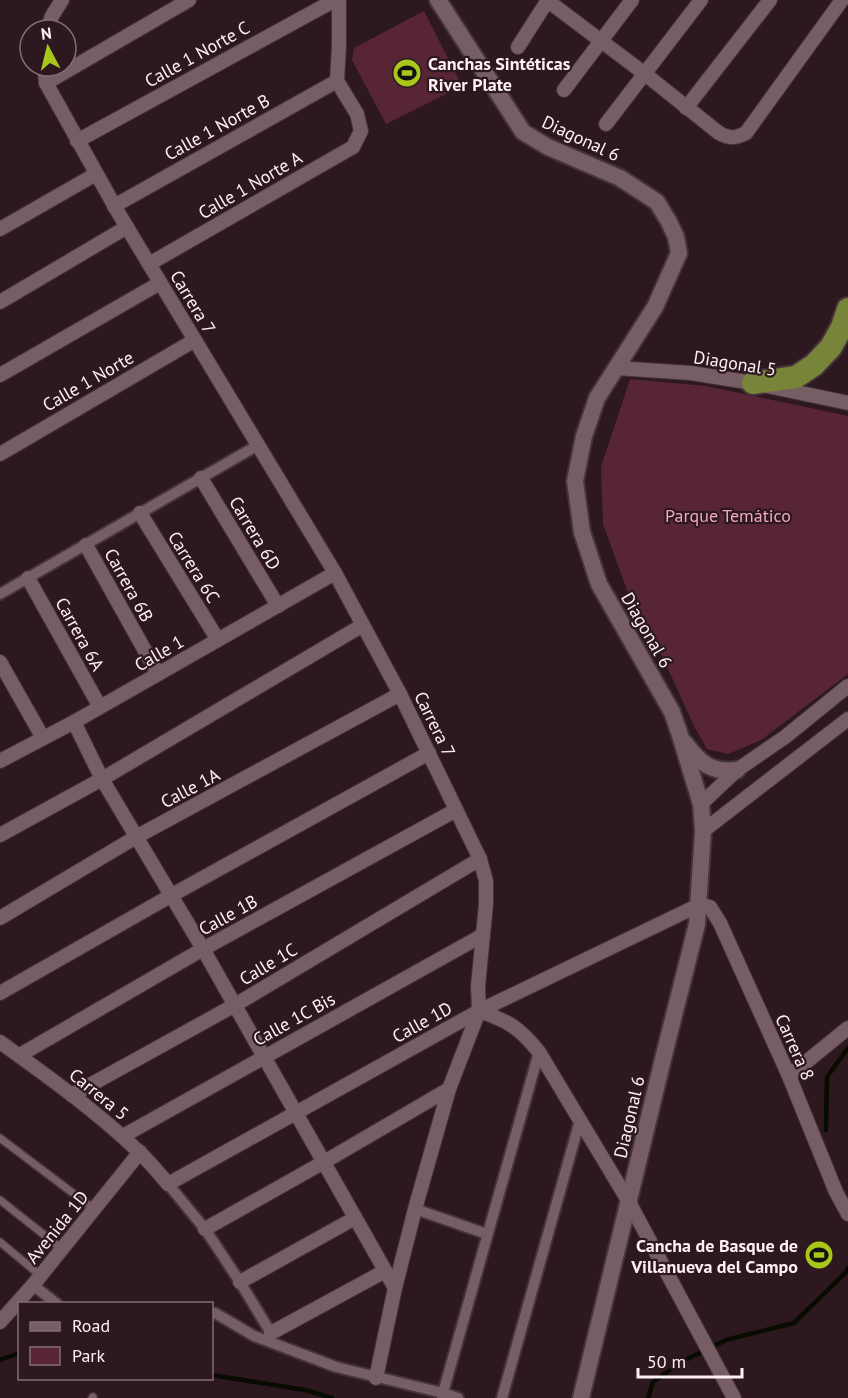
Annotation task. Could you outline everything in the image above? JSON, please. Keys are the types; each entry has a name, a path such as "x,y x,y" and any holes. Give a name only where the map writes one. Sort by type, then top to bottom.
{"highway":[{"path":"753,383 796,376 814,366 831,347 842,327 848,309"}],"street":[{"path":"51,18 62,0"},
{"path":"46,83 189,0"},
{"path":"337,0 339,45 337,81"},
{"name":"Calle 1 Norte C","path":"77,141 337,0"},
{"name":"Diagonal 6","path":"438,0 524,132 548,147 620,178 657,202 676,237 679,253 655,307 597,398 584,436 575,481 582,532 598,584 672,712 701,804 704,831 697,924 581,1398"},
{"path":"518,47 548,0 725,137 737,137 746,133 842,0"},
{"path":"564,90 632,0"},
{"path":"606,124 701,0"},
{"path":"686,108 770,0"},
{"name":"Carrera 7","path":"45,78 77,141 114,206 335,573 400,694 480,859 486,881 486,904 478,986 479,1011"},
{"name":"Calle 1 Norte A","path":"149,264 353,147 361,131 357,114 337,81"},
{"name":"Calle 1 Norte B","path":"114,206 337,81"},
{"path":"0,229 96,174"},
{"path":"0,302 127,227"},
{"path":"0,375 160,283"},
{"name":"Calle 1 Norte","path":"0,454 195,340"},
{"name":"Diagonal 5","path":"616,368 691,373 753,383 848,403"},
{"path":"0,594 258,445"},
{"name":"Carrera 6D","path":"201,478 278,606"},
{"name":"Carrera 6C","path":"140,513 218,640"},
{"name":"Carrera 6B","path":"86,545 158,674"},
{"name":"Calle 1","path":"0,761 74,722 335,573"},
{"name":"Carrera 6A","path":"28,578 99,707"},
{"path":"0,835 102,779 363,625"},
{"path":"0,662 43,738"},
{"path":"701,804 737,770 785,737 848,686"},
{"name":"Calle 1A","path":"0,918 136,837 400,694"},
{"path":"704,831 848,719"},
{"path":"74,722 102,779 204,949 395,1288"},
{"path":"680,735 695,757 709,767 737,770"},
{"path":"0,993 429,753"},
{"name":"Calle 1B","path":"20,1055 204,949 456,810"},
{"name":"Calle 1C","path":"72,1095 234,1005 480,859"},
{"name":"Calle 1D","path":"168,1184 479,1011 699,905"},
{"name":"Carrera 8","path":"699,905 710,907 720,923 842,1189 848,1214"},
{"name":"Calle 1C Bis","path":"123,1136 483,935"},
{"path":"375,1378 395,1288 448,1089 479,1011 512,1024 539,1052 628,1202 734,1398"},
{"path":"789,1076 848,1028"},
{"name":"Carrera 5","path":"0,1043 20,1055 123,1136 168,1184"},
{"path":"442,1396 539,1052"},
{"path":"205,1229 448,1089"},
{"path":"502,1398 580,1120"},
{"name":"Avenida 1D","path":"1,1319 37,1280 140,1152"},
{"path":"168,1184 205,1229 271,1333 385,1271"},
{"path":"415,1209 487,1234"},
{"path":"240,1282 355,1218"},
{"path":"37,1280 55,1302"},
{"path":"213,1314 254,1336 336,1367 442,1396 458,1398"}],"lane":[{"path":"2,1143 94,1209"},
{"path":"0,1200 62,1249"},
{"path":"0,1242 37,1280"}],"green space":[{"name":"Canchas Sintéticas River Plate","path":"424,11 462,86 386,124 352,60 354,48"},
{"name":"Parque Temático","path":"630,379 706,386 848,416 848,674 761,740 728,754 707,749 695,728 658,647 627,590 603,524 601,467"}],"waterway":[{"path":"826,1130 827,1077 848,1048"},
{"path":"712,1347 726,1340 794,1323 848,1268"},
{"path":"648,1398 653,1382 683,1361 704,1351"},
{"path":"0,1360 18,1354"},
{"path":"213,1375 305,1390 332,1398"}],"place":[{"name":"Canchas Sintéticas River Plate","path":"407,73"},
{"name":"Cancha de Basque de Villanueva del Campo","path":"819,1255"}]}
